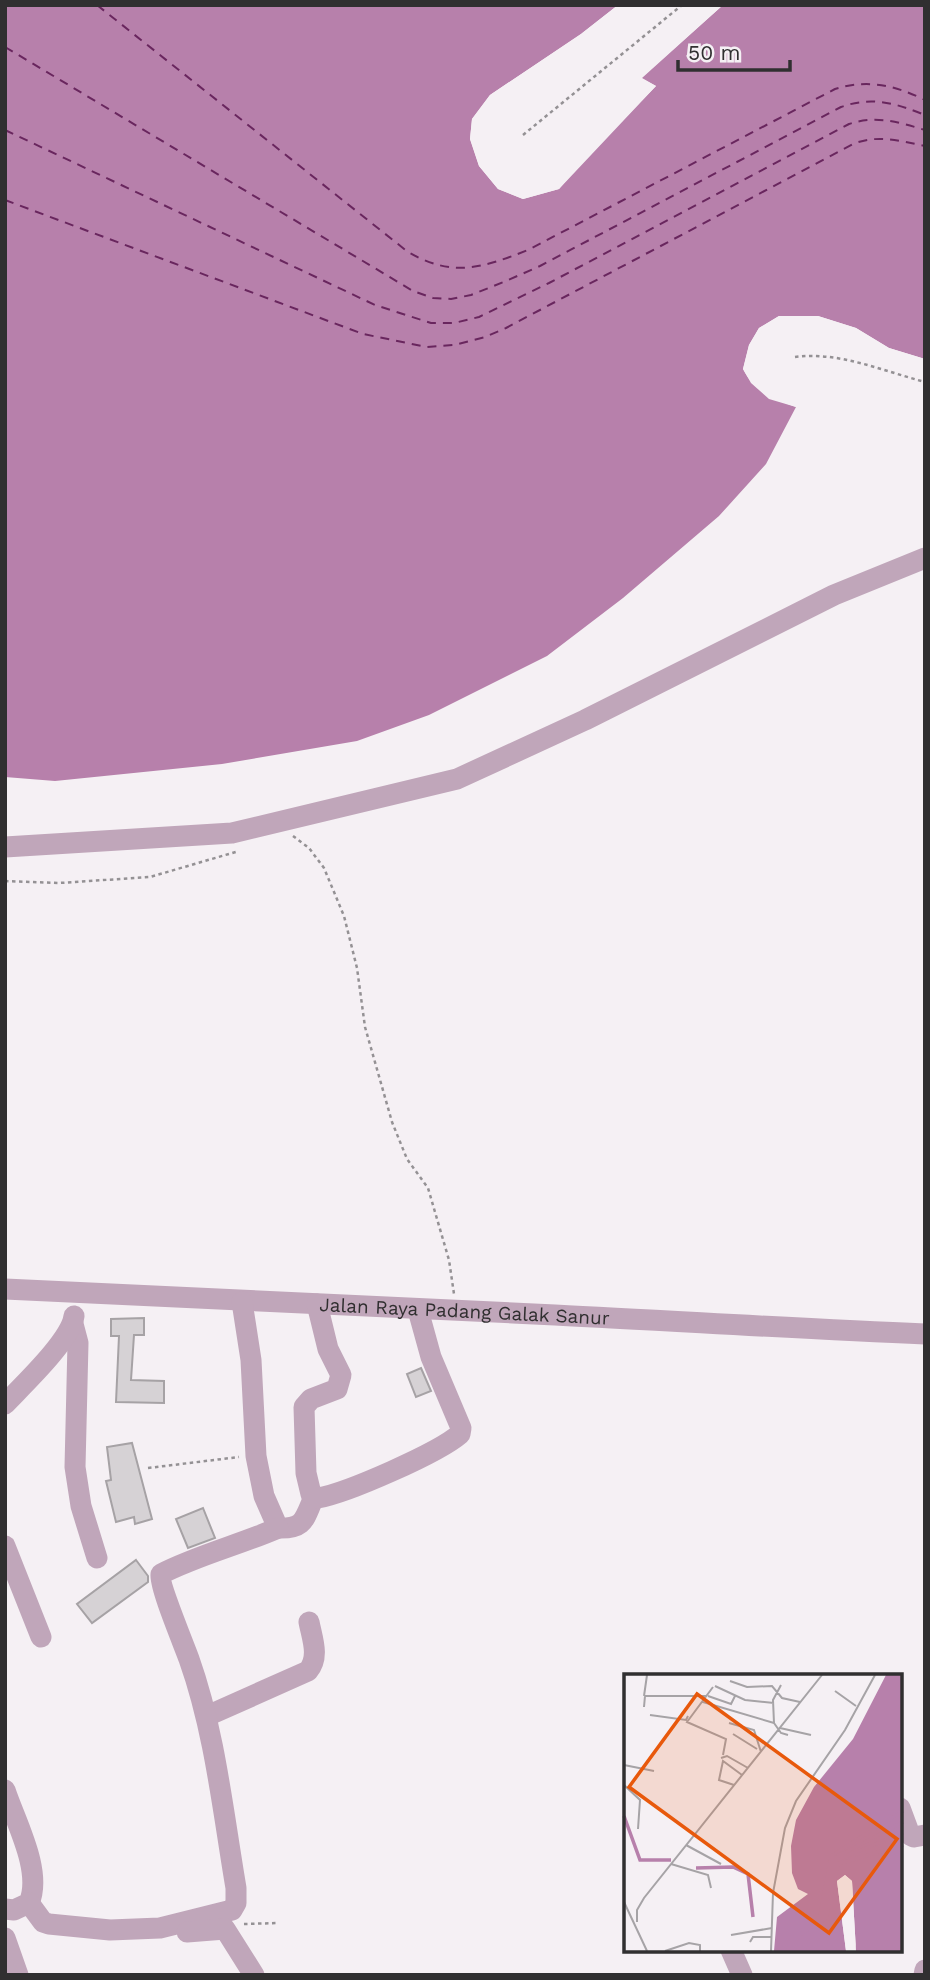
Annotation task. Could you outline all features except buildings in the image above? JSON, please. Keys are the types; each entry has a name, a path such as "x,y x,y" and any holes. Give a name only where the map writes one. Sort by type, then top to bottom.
{"street":[{"path":"5,847 232,833 457,779 585,720 834,596 925,558"},
{"name":"Jalan Raya Padang Galak Sanur","path":"5,1289 925,1334"},
{"path":"75,1294 73,1324 78,1343 75,1467 81,1506 97,1558"},
{"path":"242,1302 251,1360 256,1456 264,1496 278,1528"},
{"path":"314,1497 306,1473 303,1407 311,1399 337,1389 341,1375 328,1349 317,1304"},
{"path":"314,1497 327,1496 374,1478 443,1445 460,1433 461,1428 431,1357 418,1310"},
{"path":"5,1404 73,1324"},
{"path":"160,1928 232,1910 236,1903 236,1888 207,1716 172,1608 159,1580 160,1574 278,1528 293,1528 301,1524 314,1497"},
{"path":"5,1546 41,1637"},
{"path":"207,1716 308,1671 316,1657 309,1622"},
{"path":"5,1790 29,1860 33,1888 29,1903 15,1910 5,1909"},
{"path":"902,1813 910,1835 925,1835"},
{"path":"29,1903 43,1922 48,1924 110,1930 160,1928 191,1932 225,1928 254,1975"},
{"path":"5,1938 18,1975"},
{"path":"732,1952 742,1975"}],"path":[{"path":"523,135 682,5"},
{"path":"795,357 830,357 925,382"},
{"path":"286,836 293,836 317,856 344,916 356,968 365,1027 392,1122 407,1159 428,1188 449,1260 456,1311"},
{"path":"5,881 59,883 150,877 238,851"},
{"path":"148,1468 227,1457 256,1456"},
{"path":"225,1928 279,1923"}],"shaded area":[{"path":"5,5 618,5 581,34 490,95 472,119 470,139 479,166 498,189 523,199 559,189 656,86 641,78 723,5 925,5 925,359 889,348 856,328 818,316 779,316 759,328 749,345 743,369 753,384 765,394 796,407 766,464 719,516 623,598 547,656 429,715 357,741 222,764 55,781 5,777"}],"pier":[{"path":"618,5 622,5 583,36 493,97 475,120 474,138 482,165 501,186 524,195 557,186 650,87 639,81 639,76 718,5 723,5 642,78 656,86 559,189 523,199 498,189 479,166 470,139 472,119 490,95 581,34"},
{"path":"779,316 818,316 856,328 889,348 925,359 925,362 887,351 855,332 818,319 780,319 762,330 753,346 747,368 753,381 771,395 799,406 769,399 751,383 743,369 749,345 759,328"}],"ferry route":[{"path":"97,5 408,252 424,260 454,268 496,262 528,250 835,89 859,84 881,85 925,100"},
{"path":"5,47 413,291 433,298 451,299 471,295 540,266 841,107 863,102 883,102 925,115"},
{"path":"5,130 375,305 431,323 454,323 479,317 549,283 849,124 878,120 925,130"},
{"path":"5,200 363,334 427,347 454,345 506,328 853,144 880,139 925,146"}]}
